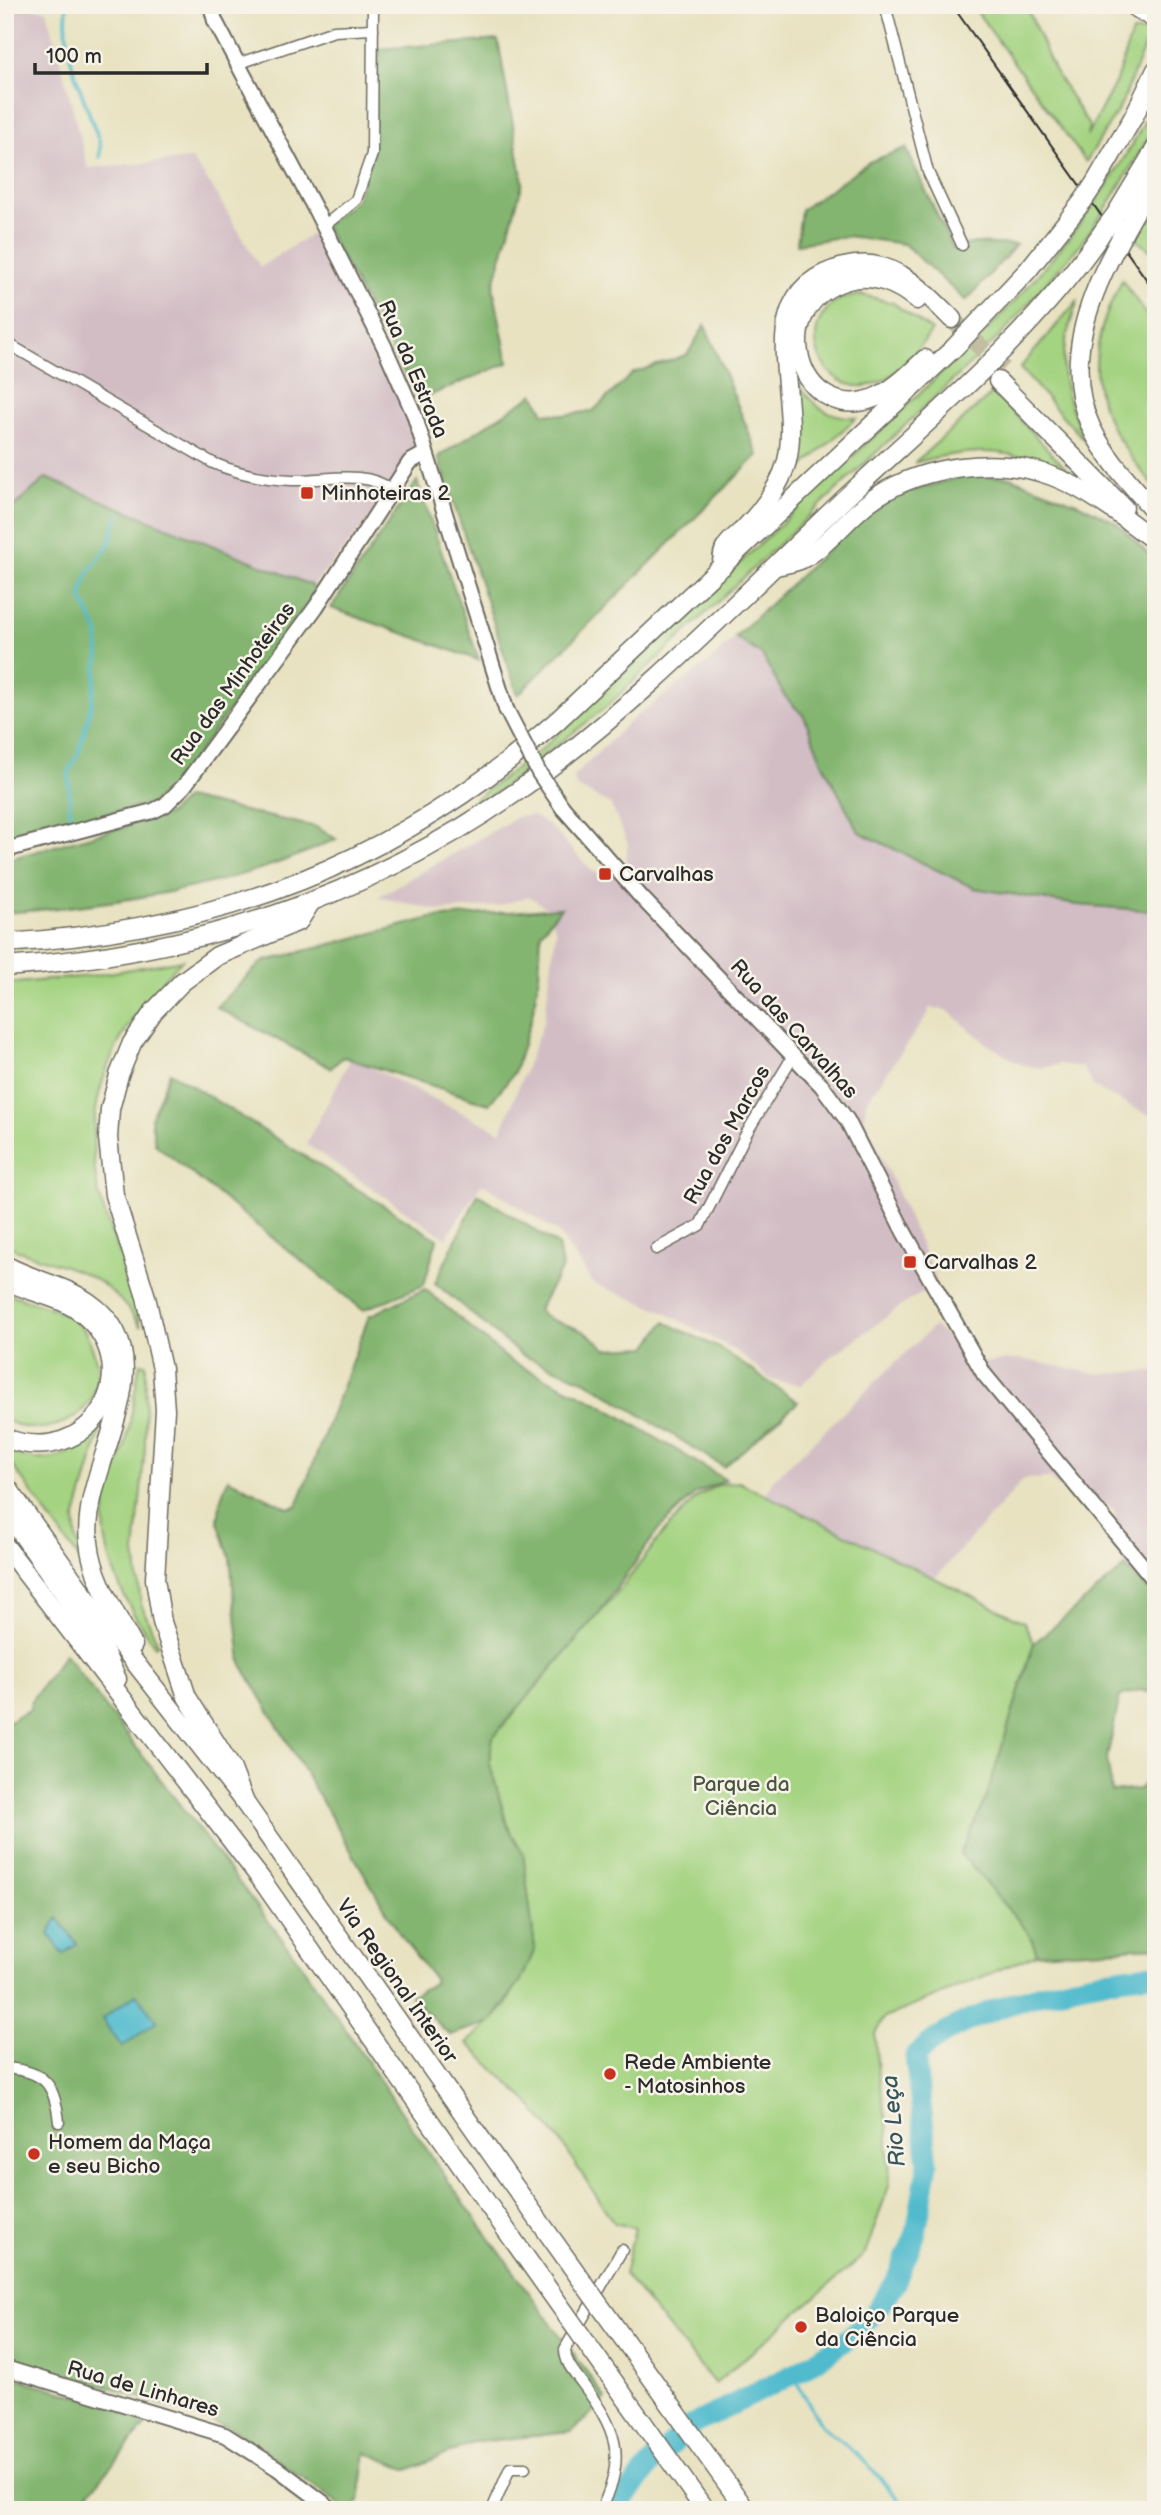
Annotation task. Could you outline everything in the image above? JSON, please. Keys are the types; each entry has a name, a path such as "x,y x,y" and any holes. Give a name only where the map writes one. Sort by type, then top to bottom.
{"highway":[{"path":"5,943 94,934 208,912 314,877 383,845 443,809 526,748 954,348 1028,270 1095,184 1134,116 1156,70"},
{"path":"1156,148 1121,221 1116,247 1087,312 1079,347 1079,387 1090,426 1112,460 1156,513"},
{"path":"5,967 105,958 247,926 311,902 414,853 524,786 602,725 971,381 1040,309 1104,230 1121,221 1156,175"},
{"path":"722,567 724,548 768,500 786,464 790,412 783,342 785,322 800,292 815,279 835,269 869,263 906,276 948,322 893,284 861,277 831,285 810,302 803,319 799,353 803,372 823,393 846,401 860,401 893,388 927,358 954,348"},
{"path":"1156,523 1004,378 1156,541"},
{"path":"773,567 803,559 876,496 916,477 974,466 1018,468 1051,476 1112,507 1156,541"},
{"path":"245,1803 231,1767 187,1697 162,1622 155,1579 165,1410 162,1369 146,1297 114,1195 108,1129 119,1074 132,1043 154,1011 182,982 217,956 299,921 311,902"},
{"path":"5,1265 89,1302 107,1320 119,1341 125,1359 125,1377 113,1427 93,1483 88,1541 94,1570 156,1688"},
{"path":"5,1280 65,1303 83,1315 107,1347 110,1380 101,1412 75,1437 38,1447 5,1438"},
{"name":"Via Regional Interior","path":"5,1483 104,1623 245,1803 746,2510"},
{"path":"5,1510 103,1647 130,1708"},
{"path":"6,1548 261,1879 705,2510"}],"street":[{"name":"Rua da Estrada","path":"211,5 215,21 386,348 414,414 506,709 539,773 563,808 641,897"},
{"path":"324,226 356,200 372,154 373,5"},
{"path":"885,5 928,172 962,245"},
{"path":"1124,5 1155,24"},
{"path":"237,64 334,31 373,29"},
{"path":"5,342 213,463 234,472 259,478 293,480 363,478 392,490"},
{"name":"Rua das Minhoteiras","path":"5,850 153,811 165,804 184,786 316,607 410,463 426,453"},
{"name":"Rua das Carvalhas","path":"641,897 822,1086 847,1120 904,1232 984,1374 1156,1582"},
{"name":"Rua dos Marcos","path":"656,1249 700,1225 746,1133 793,1056"},
{"path":"5,2068 25,2070 43,2078 56,2095 59,2122"},
{"path":"601,2510 616,2474 615,2438 606,2416 569,2366 565,2349 622,2250"},
{"name":"Rua de Linhares","path":"5,2368 225,2435 278,2468 332,2510"},
{"path":"492,2510 510,2468 525,2468"}],"shaded area":[{"path":"5,5 47,10 88,168 192,159 260,267 324,226 426,453 313,586 47,478 5,515"},
{"path":"735,637 762,655 785,697 804,716 822,762 859,832 974,888 1078,905 1156,911 1156,1116 1148,1115 1094,1087 1082,1067 1061,1064 1040,1068 1020,1064 987,1044 947,1010 929,1008 928,1014 866,1102 864,1117 936,1280 934,1293 922,1293 907,1302 828,1359 801,1385 772,1380 736,1351 658,1309 594,1284 558,1232 482,1183 446,1238 306,1144 351,1058 501,1132 544,1021 556,931 549,910 529,896 498,906 441,911 378,897 517,817 532,815 551,827 591,870 606,877 624,873 628,844 611,805 577,787 573,777 630,721 710,661"},
{"path":"934,1326 979,1363 1021,1359 1097,1374 1156,1371 1156,1592 1153,1595 1125,1567 1114,1509 1058,1487 1050,1478 1024,1479 935,1578 765,1496 772,1481"}],"green space":[{"path":"972,5 1026,5 1053,68 1089,126 1087,136 1116,81 1132,32 1150,32 1121,105 1086,162"},
{"path":"498,40 523,182 493,287 508,363 419,400 324,226 356,200 372,154 378,49"},
{"path":"1156,98 1156,125 1109,204 1079,246 1003,333 605,708 499,790 407,845 458,812 542,749 989,328 1037,276 1082,220 1122,161"},
{"path":"906,148 953,249 974,243 1016,245 966,301 904,244 847,236 797,244 801,210 869,162"},
{"path":"1156,190 1156,242 1151,251 1134,238 1134,231"},
{"path":"1122,280 1156,329 1156,489 1118,438 1098,390 1096,366 1099,340 1107,312"},
{"path":"863,295 893,303 932,331 897,371 882,381 863,386 847,384 833,375 822,362 817,347 817,331 823,315 837,301"},
{"path":"1078,300 1066,340 1063,371 1069,402 1084,440 1020,368"},
{"path":"705,325 758,455 518,695 438,457 534,394 544,413 564,415 593,411 633,373 687,355"},
{"path":"798,384 822,409 836,415 856,418 794,475 804,443"},
{"path":"994,392 1070,473 1028,459 993,452 957,454 914,463"},
{"path":"966,475 1010,477 1079,504 1116,522 1156,562 1156,911 1078,905 974,888 859,832 822,762 804,716 785,697 762,655 735,637 862,517 902,494"},
{"path":"46,478 313,586 313,596 172,788 150,804 5,839 5,515"},
{"path":"417,481 479,660 331,608"},
{"path":"186,798 316,827 336,839 297,856 216,882 132,899 5,913 5,860 169,814"},
{"path":"561,908 541,932 539,976 532,1016 514,1073 489,1104 343,1057 331,1068 216,1007 262,962 431,918"},
{"path":"182,960 139,1009 122,1036 99,1093 94,1124 98,1190 141,1327 127,1308 101,1283 72,1269 16,1250 5,1242 5,984 91,976"},
{"path":"170,1072 437,1239 424,1285 363,1310 155,1144 151,1118"},
{"path":"478,1194 558,1245 562,1268 538,1310 546,1317 583,1331 606,1349 647,1347 665,1322 721,1349 798,1402 724,1467 586,1381 521,1355 435,1283"},
{"path":"425,1289 510,1361 598,1403 726,1480 696,1493 660,1528 599,1613 493,1737 489,1761 507,1825 523,1853 535,1949 522,1979 491,2022 450,2035 410,1996 433,1984 434,1979 399,1933 241,1663 230,1558 218,1522 221,1498 228,1479 288,1508 297,1506 369,1316"},
{"path":"5,1292 67,1315 88,1337 97,1369 96,1384 85,1408 62,1423 31,1428 5,1420"},
{"path":"140,1363 146,1364 145,1448 135,1553 141,1604 158,1644 155,1646 135,1616 118,1581 106,1544 104,1526 111,1483 126,1442"},
{"path":"101,1428 75,1520 77,1542 86,1560 82,1563 5,1455 5,1448 32,1459 57,1457 80,1446"},
{"name":"Parque da Ciência","path":"739,1482 1024,1622 1034,1643 986,1799 960,1854 1022,1924 1037,1954 884,2018 875,2034 878,2074 887,2121 890,2183 865,2254 715,2384 624,2274 635,2228 614,2223 559,2139 529,2103 467,2043 505,2007 535,1949 523,1853 507,1825 489,1761 493,1737 619,1591 664,1532 698,1496 718,1485"},
{"path":"1125,1567 1152,1594 1156,1592 1156,1694 1140,1690 1120,1696 1107,1758 1112,1792 1139,1789 1156,1768 1156,1947 1037,1954 1022,1924 960,1854 986,1799 1034,1643"},
{"path":"65,1654 301,1964 449,2182 606,2399 572,2432 475,2442 408,2470 366,2452 359,2502 348,2510 231,2428 110,2387 5,2357 5,1723 29,1710 33,1698"},
{"path":"5,2375 146,2415 148,2422 75,2510 5,2510"},
{"path":"91,2496 123,2510 81,2510"}],"water":[{"path":"58,1918 77,1944 63,1954 49,1934"},
{"path":"136,1994 157,2021 122,2047 102,2019"}],"waterway":[{"path":"67,5 66,24 71,59 100,144 100,157"},
{"path":"70,818 69,771 79,752 92,702 99,654 98,632 81,597 88,573 109,545 119,513"},
{"name":"Rio Leça","path":"620,2510 624,2499 652,2463 692,2425 802,2370 853,2335 876,2311 895,2283 916,2233 928,2163 915,2056 964,2023 1028,1998 1096,1982 1156,1974"},
{"path":"793,2375 821,2425 863,2459 908,2510"}],"tunnel":[{"path":"952,319 1009,375"}],"tram line":[{"path":"952,5 1156,293"}],"place":[{"name":"Minhoteiras 2","path":"307,493"},
{"name":"Carvalhas","path":"605,874"},
{"name":"Carvalhas 2","path":"910,1262"},
{"name":"Rede Ambiente - Matosinhos","path":"610,2074"},
{"name":"Homem da Maça e seu Bicho","path":"34,2154"},
{"name":"Baloiço Parque da Ciência","path":"801,2327"}]}
